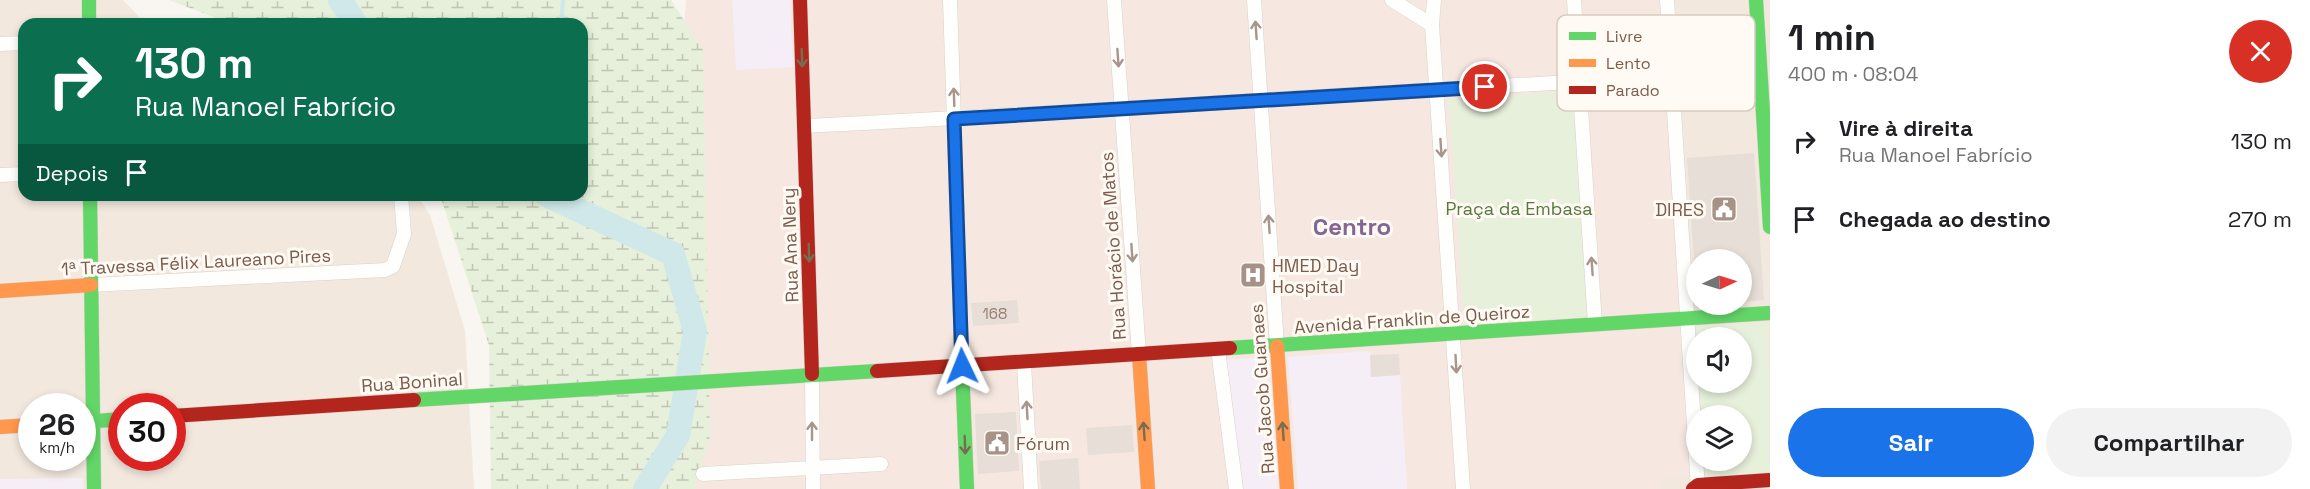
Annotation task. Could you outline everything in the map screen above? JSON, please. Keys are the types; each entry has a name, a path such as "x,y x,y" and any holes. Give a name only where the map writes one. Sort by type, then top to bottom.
{"street":[{"path":"89,0 89,18"},
{"name":"Rua Ana Nery","path":"800,0 812,374 813,489"},
{"path":"950,0 967,489"},
{"name":"Rua Horácio de Matos","path":"1114,0 1148,489"},
{"name":"Rua Jacob Guanaes","path":"1254,0 1287,489"},
{"path":"1392,0 1432,25"},
{"path":"1434,0 1432,25 1463,489"},
{"path":"1574,0 1575,15"},
{"path":"1667,0 1668,15"},
{"path":"1756,0 1770,227"},
{"path":"0,44 18,43"},
{"path":"805,126 1121,110 1557,83"},
{"path":"1582,111 1595,324"},
{"path":"1674,111 1696,488 1770,480"},
{"path":"0,175 18,174"},
{"path":"89,393 90,201"},
{"name":"1ª Travessa Félix Laureano Pires","path":"0,291 385,270 393,266 404,234 401,201"},
{"name":"Avenida Franklin de Queiroz","path":"732,380 1024,363 1770,313"},
{"path":"1218,349 1236,489"},
{"path":"1024,363 1030,489"},
{"name":"Rua Boninal","path":"186,415 732,380"},
{"path":"0,427 18,426"},
{"path":"703,474 881,464"},
{"path":"92,471 94,489"}],"shaded area":[{"path":"0,0 123,0 140,18 18,18 18,201 421,201 430,215 465,331 474,489 0,489"},
{"path":"686,0 1662,0 1663,15 1557,15 1557,111 1669,111 1686,407 1686,471 1690,471 1690,475 1661,478 1661,489 646,489"},
{"path":"732,0 790,0 793,67 736,70"},
{"path":"1662,0 1770,0 1770,489 1661,489 1660,478 1690,474 1690,471 1752,471 1752,405 1686,406 1669,111 1755,111 1755,15 1663,15"},
{"path":"1370,351 1371,377 1400,375 1407,489 1298,489 1288,357"},
{"path":"1268,357 1278,489 1241,489 1225,360"},
{"path":"83,478 83,489 0,489 0,479"}],"green space":[{"path":"169,0 671,0 703,50 710,437 694,489 491,489 489,345 442,201 588,201 588,18 216,18"},
{"name":"Praça da Embasa","path":"1557,92 1557,111 1574,111 1589,316 1464,325 1449,100"},
{"path":"1768,322 1770,472 1704,476 1704,471 1752,471 1752,405 1700,405 1699,393 1752,393 1752,327 1695,327"}],"building":[{"name":"DIRES","path":"1754,153 1764,300 1752,301 1752,249 1693,249 1687,158"},
{"path":"1017,300 1019,323 973,326 971,303"},
{"path":"1399,354 1400,375 1371,377 1370,355"},
{"name":"Fórum","path":"1016,412 1019,471 978,474 975,414"},
{"path":"1132,425 1134,452 1088,455 1086,428"},
{"path":"1078,458 1080,489 1041,489 1039,461"}],"waterway":[{"path":"340,0 352,18"},
{"path":"562,18 563,0"},
{"path":"559,201 673,254 695,331 678,435 645,489"}],"traffic: fast":[{"path":"89,0 89,18"},
{"path":"1756,0 1770,227"},
{"path":"90,201 94,489"},
{"path":"1230,348 1770,313"},
{"path":"962,366 967,489"},
{"path":"414,400 877,371"},
{"path":"96,421 108,420"}],"traffic: slow":[{"path":"0,291 91,285"},
{"path":"1277,346 1287,489"},
{"path":"1139,354 1148,489"},
{"path":"0,427 18,426"}],"traffic: jam":[{"path":"800,0 812,374"},
{"path":"877,371 1230,348"},
{"path":"186,415 414,400"},
{"path":"1693,489 1698,485 1770,480"}],"place":[{"name":"DIRES","path":"1724,209"},
{"name":"HMED Day Hospital","path":"1253,275"},
{"name":"Fórum","path":"997,443"}],"district":[{"name":"Centro","path":"1352,226"}],"route":[{"path":"962,366 954,119 1485,87"}]}
